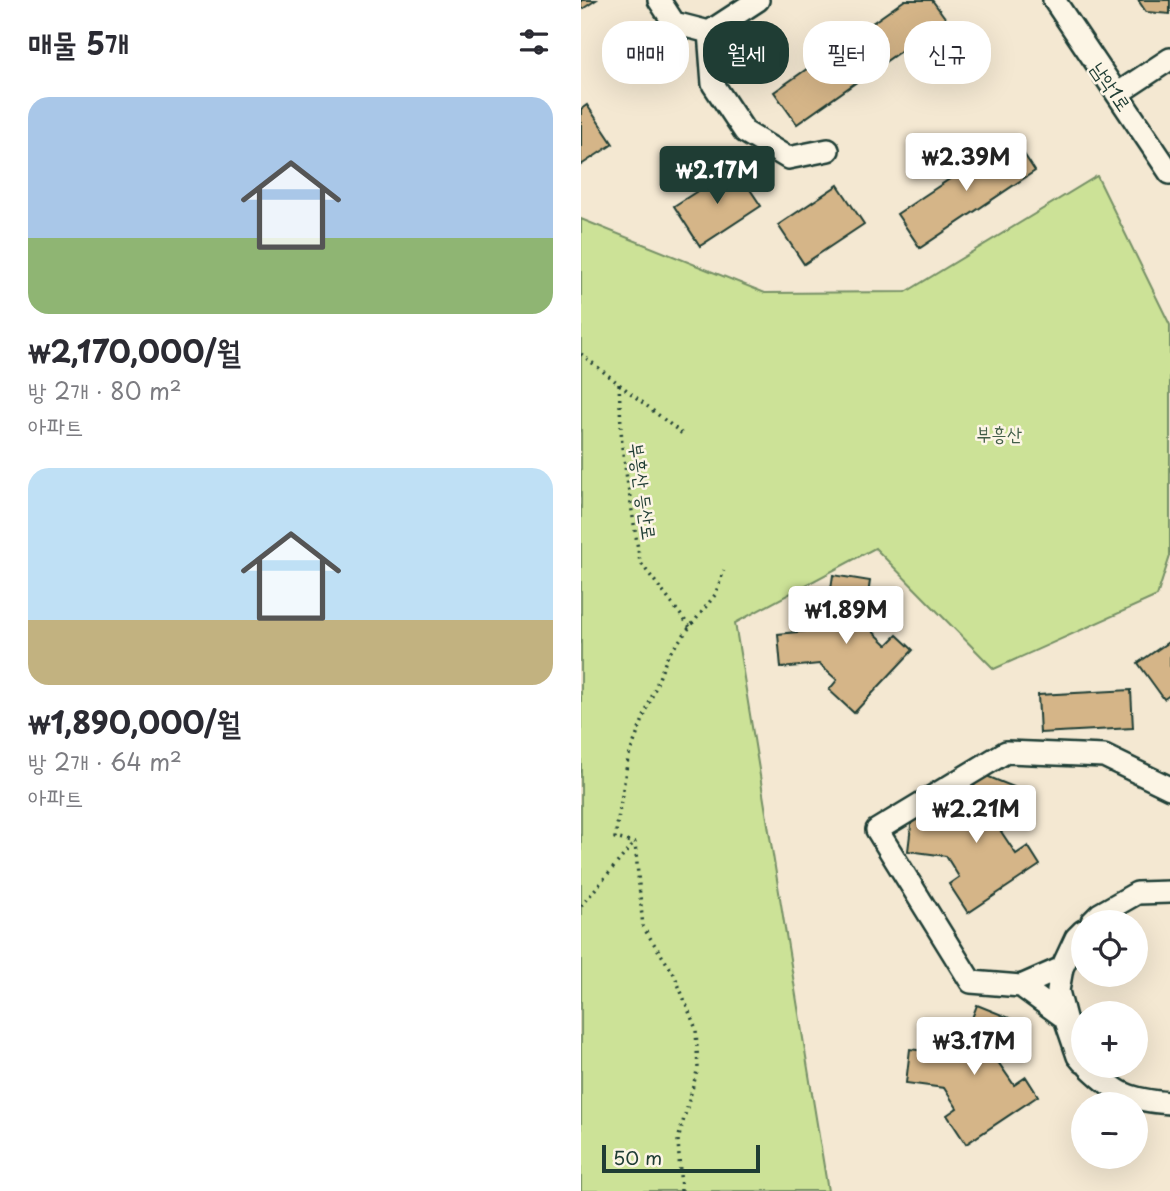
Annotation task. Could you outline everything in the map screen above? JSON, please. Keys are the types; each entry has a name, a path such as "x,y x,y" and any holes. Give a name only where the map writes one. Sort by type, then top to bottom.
{"street":[{"path":"659,0 674,23 703,30"},
{"path":"726,21 758,0"},
{"name":"남악1로","path":"1054,0 1170,173"},
{"path":"1117,94 1170,59"},
{"path":"713,84 745,132 788,158 828,150"},
{"path":"1062,968 1021,986 971,982 877,830 1006,752 1104,756 1170,788"},
{"path":"1107,910 1137,893 1170,892"},
{"path":"1071,949 1062,968 1058,991 1071,1036"},
{"path":"1021,986 1065,1017"},
{"path":"1100,1078 1109,1086 1140,1101 1170,1103"}],"path":[{"name":"부흥산 등산로","path":"581,354 685,436"},
{"name":"부흥산 등산로","path":"619,384 622,447 640,562 690,627"},
{"path":"635,843 615,838 628,758 668,655 715,595 724,570"},
{"path":"581,906 635,843"},
{"path":"635,843 643,927 674,974 696,1030 698,1068 678,1140 681,1191"}],"green space":[{"name":"부흥산","path":"1097,176 1170,325 1170,556 1157,596 994,669 875,548 735,623 828,1191 581,1191 581,219 765,293 906,292"}],"building":[{"path":"581,0 596,0 581,10"},
{"path":"905,0 932,0 946,19 904,21 904,49 890,58 890,21 875,21"},
{"path":"1138,0 1170,0 1170,14 1146,12"},
{"path":"803,72 803,84 854,84 797,124 774,92"},
{"path":"587,105 613,144 581,165 581,109"},
{"path":"1013,137 1035,171 920,248 897,214"},
{"path":"735,167 761,206 700,246 674,206"},
{"path":"838,185 864,224 804,264 778,225"},
{"path":"833,575 870,581 864,623 887,645 897,635 913,650 854,713 829,690 837,680 819,664 781,668 778,634 816,630 827,618"},
{"path":"1170,641 1170,695 1164,699 1138,663"},
{"path":"1131,690 1133,728 1040,733 1038,695"},
{"path":"979,773 1014,787 998,827 1016,854 1028,846 1040,865 968,913 949,884 959,877 946,856 908,851 912,818 950,823 964,813"},
{"path":"977,1005 1012,1019 996,1059 1014,1085 1026,1077 1038,1096 966,1144 947,1115 957,1108 944,1088 906,1083 910,1049 948,1054 962,1045"}]}
